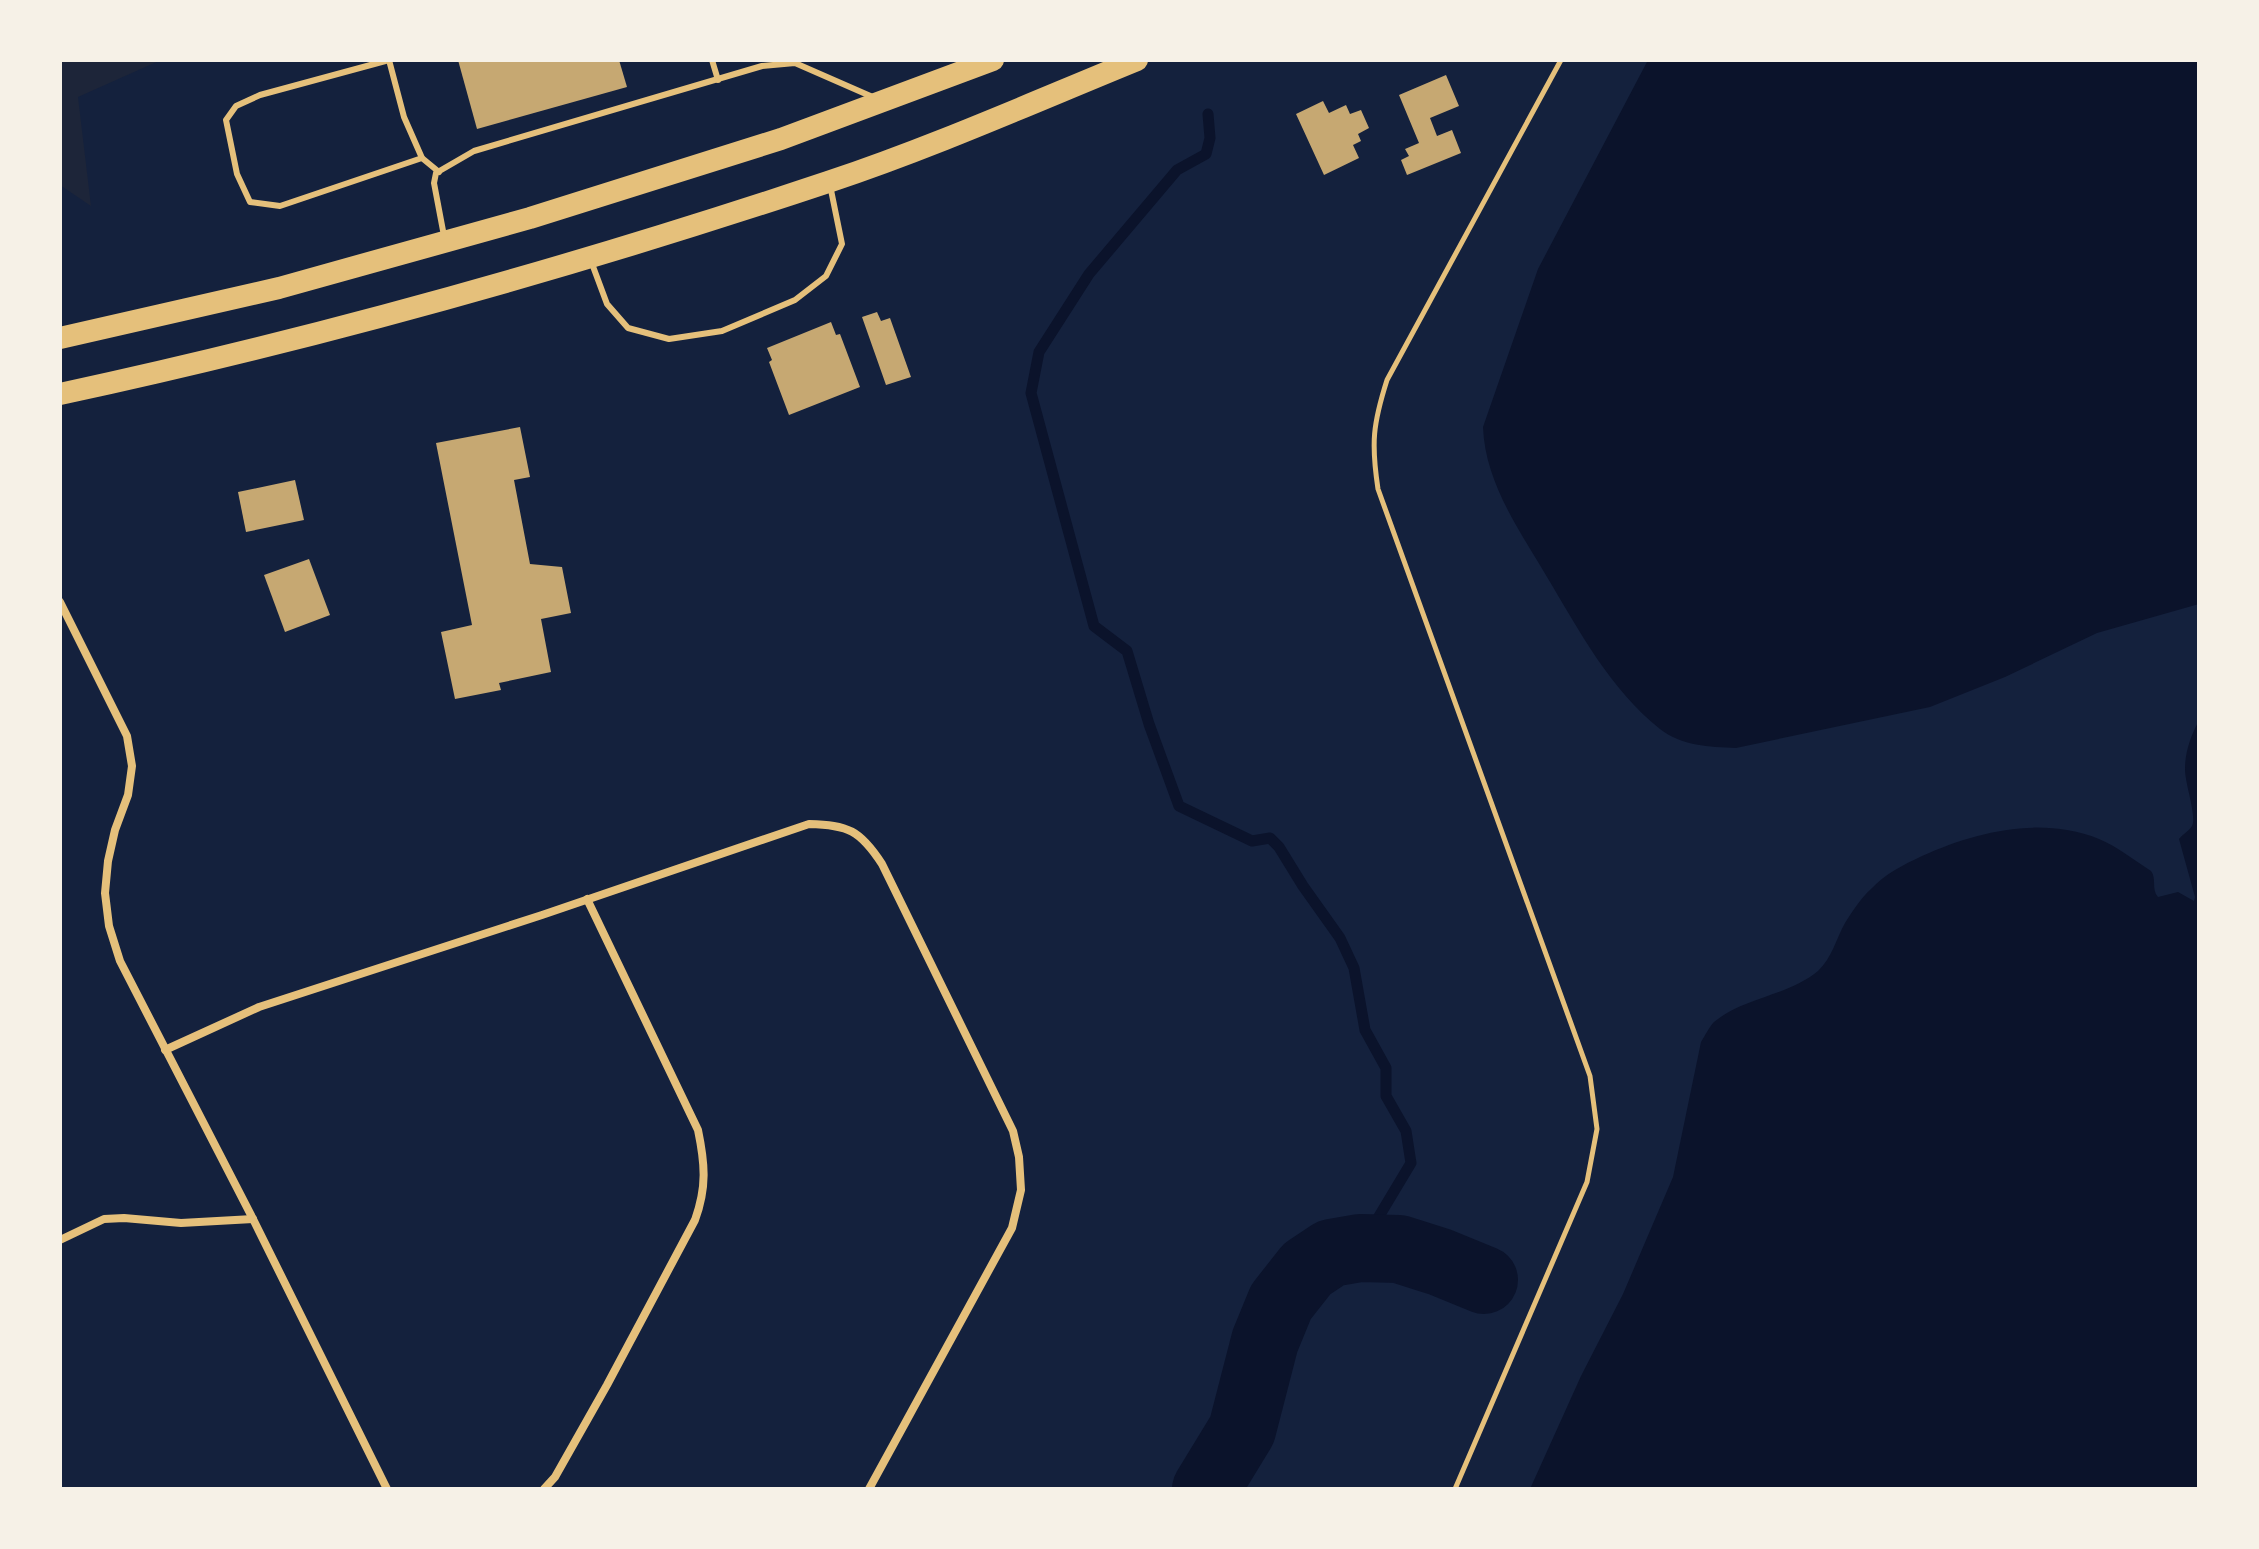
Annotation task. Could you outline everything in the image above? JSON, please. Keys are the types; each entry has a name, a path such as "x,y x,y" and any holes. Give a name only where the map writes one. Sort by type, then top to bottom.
{"highway":[{"path":"68,334 279,288 530,218 781,139 993,60"},
{"path":"60,394 300,339 590,258 829,182 1137,60"}],"street":[{"path":"60,602 127,736 132,766 128,795 115,830 105,893 109,926 120,961 387,1489"},
{"path":"165,1050 259,1007 809,824 835,824 853,832 869,844 882,864 1013,1131 1019,1157 1021,1190 1012,1228 869,1489"},
{"path":"544,1489 555,1477 607,1385 695,1220 702,1202 705,1166 698,1130 587,899"},
{"path":"60,1240 104,1219 181,1223 253,1219"}],"lane":[{"path":"422,158 280,206 250,202 237,174 226,120 236,106 260,95 389,60 404,117 422,158 439,172"},
{"path":"712,60 718,80"},
{"path":"445,242 434,183 436,173 474,151 762,66 795,63 882,101"},
{"path":"590,258 607,304 628,328 669,339 722,331 795,300 826,276 842,244 829,182"}],"path":[{"path":"1455,1489 1587,1182 1597,1129 1590,1076 1378,489 1373,453 1376,416 1387,380 1561,60"}],"shaded area":[{"path":"60,60 161,60 78,97 91,206 60,185"},
{"path":"1648,60 2199,60 2199,604 2097,633 2005,677 1930,707 1736,748 1706,746 1677,739 1642,713 1597,659 1515,524 1490,468 1483,427 1538,269"},
{"path":"2199,720 2199,1489 1530,1489 1581,1376 1623,1294 1673,1177 1701,1042 1712,1024 1739,1007 1793,986 1818,971 1857,905 1888,874 1943,847 1987,834 2055,828 2099,839 2151,871 2158,897 2178,892 2194,901 2179,839 2191,828 2193,821 2185,762"}],"building":[{"path":"458,60 619,60 627,87 477,129"},
{"path":"1446,75 1459,106 1430,118 1437,136 1452,130 1461,153 1407,175 1401,160 1409,156 1405,149 1419,143 1399,95"},
{"path":"1323,101 1329,113 1346,105 1350,114 1361,110 1369,128 1358,134 1361,141 1353,145 1359,158 1324,175 1296,114"},
{"path":"877,312 881,321 890,318 911,377 886,385 862,317"},
{"path":"831,322 836,335 840,334 860,387 789,415 769,362 772,360 767,348"},
{"path":"520,427 530,477 514,480 530,564 562,567 571,613 541,619 551,672 499,683 501,690 455,699 441,632 472,625 436,443"},
{"path":"295,480 304,520 246,532 238,492"},
{"path":"309,559 330,615 285,632 264,575"}],"waterway":[{"path":"1208,114 1210,138 1206,154 1177,170 1089,274 1039,352 1031,393 1094,626 1127,651 1179,806 1252,841 1270,838 1340,938 1354,968 1365,1030 1386,1068 1386,1096 1406,1131 1411,1163 1360,1248"},
{"path":"1206,1489 1242,1430 1265,1341 1281,1302 1307,1269 1331,1253 1360,1248 1399,1249 1484,1280"}]}
